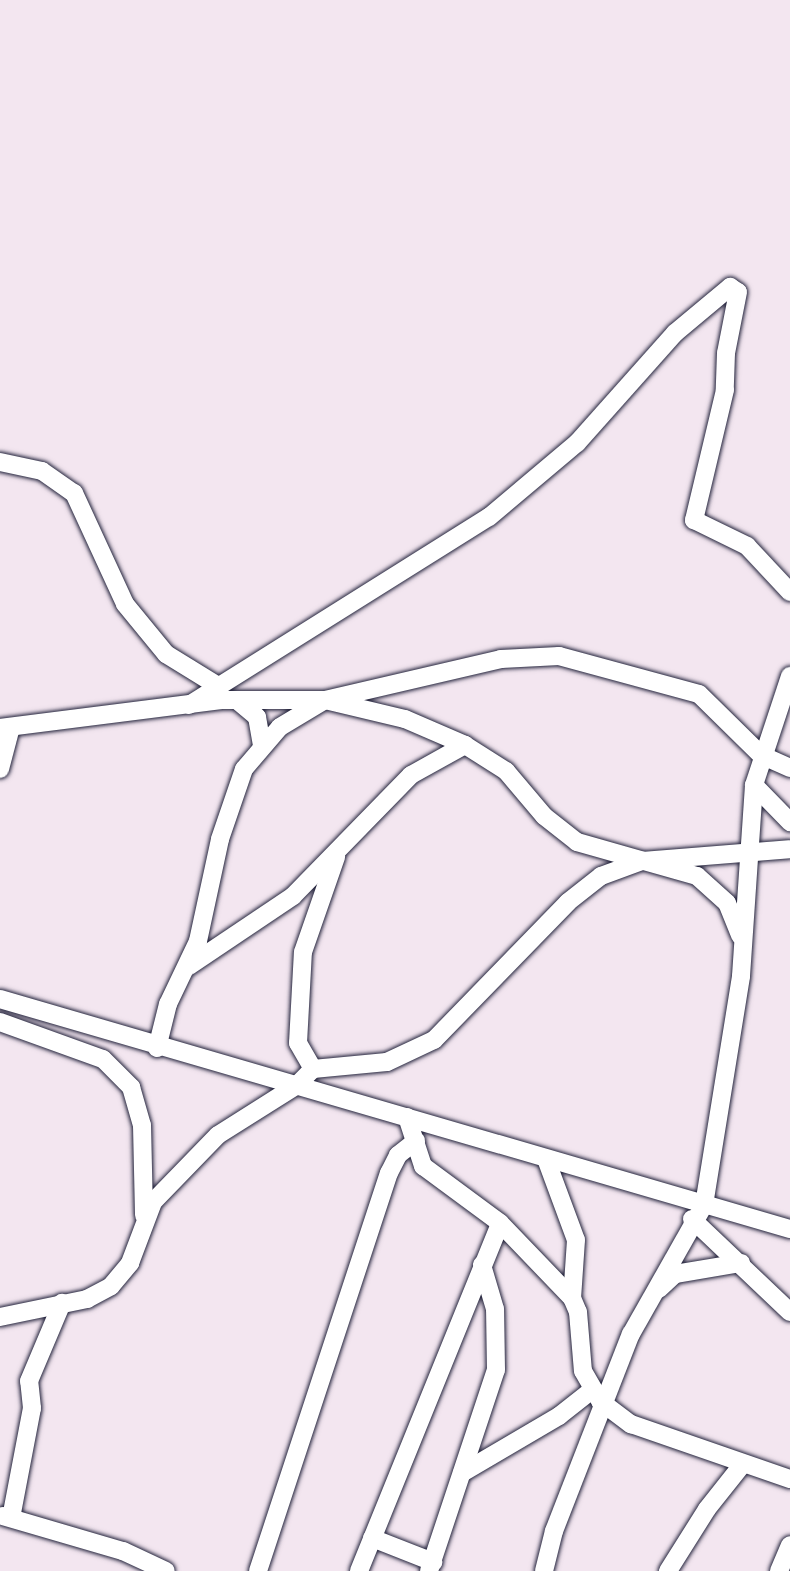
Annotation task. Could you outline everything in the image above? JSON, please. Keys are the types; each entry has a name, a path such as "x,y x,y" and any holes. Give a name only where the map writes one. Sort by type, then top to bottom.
{"street":[{"path":"189,705 489,517 577,443 675,333 730,287 738,292 726,353 725,390 694,520 747,546 790,592"},
{"path":"0,462 42,471 74,493 125,604 166,654 218,686"},
{"path":"0,769 5,728 189,705 325,700 501,659 559,656 699,694 761,755 790,768"},
{"path":"544,1571 554,1531 607,1407 642,1310 698,1212 743,956 754,785 761,755 790,676"},
{"path":"157,1048 168,1004 198,941 237,786 262,745 325,700 405,719 465,745 514,778 559,831 596,850 697,876 718,892 735,919 743,956"},
{"path":"238,701 257,717 262,745"},
{"path":"186,968 293,896 411,775 465,745"},
{"path":"754,785 790,822"},
{"path":"313,1069 298,1043 303,952 340,847"},
{"path":"144,1215 218,1135 297,1085 313,1069 387,1062 424,1047 578,893 601,876 642,861 790,849"},
{"path":"0,999 157,1048 297,1085 546,1159 698,1212 790,1229"},
{"path":"0,1022 103,1059 131,1087 142,1125 144,1215 130,1263 111,1286 87,1299 0,1317"},
{"path":"407,1117 427,1170 500,1223 572,1298 578,1312 583,1371 592,1390 607,1407 631,1424 742,1465 790,1479"},
{"path":"258,1571 389,1173 398,1155 416,1141"},
{"path":"546,1159 575,1229 572,1298"},
{"path":"698,1212 741,1263 790,1312"},
{"path":"359,1571 500,1223"},
{"path":"642,1310 675,1274 741,1263"},
{"path":"372,1538 431,1566 497,1365 495,1309 482,1265"},
{"path":"62,1303 29,1381 32,1408 6,1516 123,1551 166,1571"},
{"path":"462,1473 559,1416 592,1390"},
{"path":"676,1569 742,1465"},
{"path":"779,1571 790,1545"}]}
